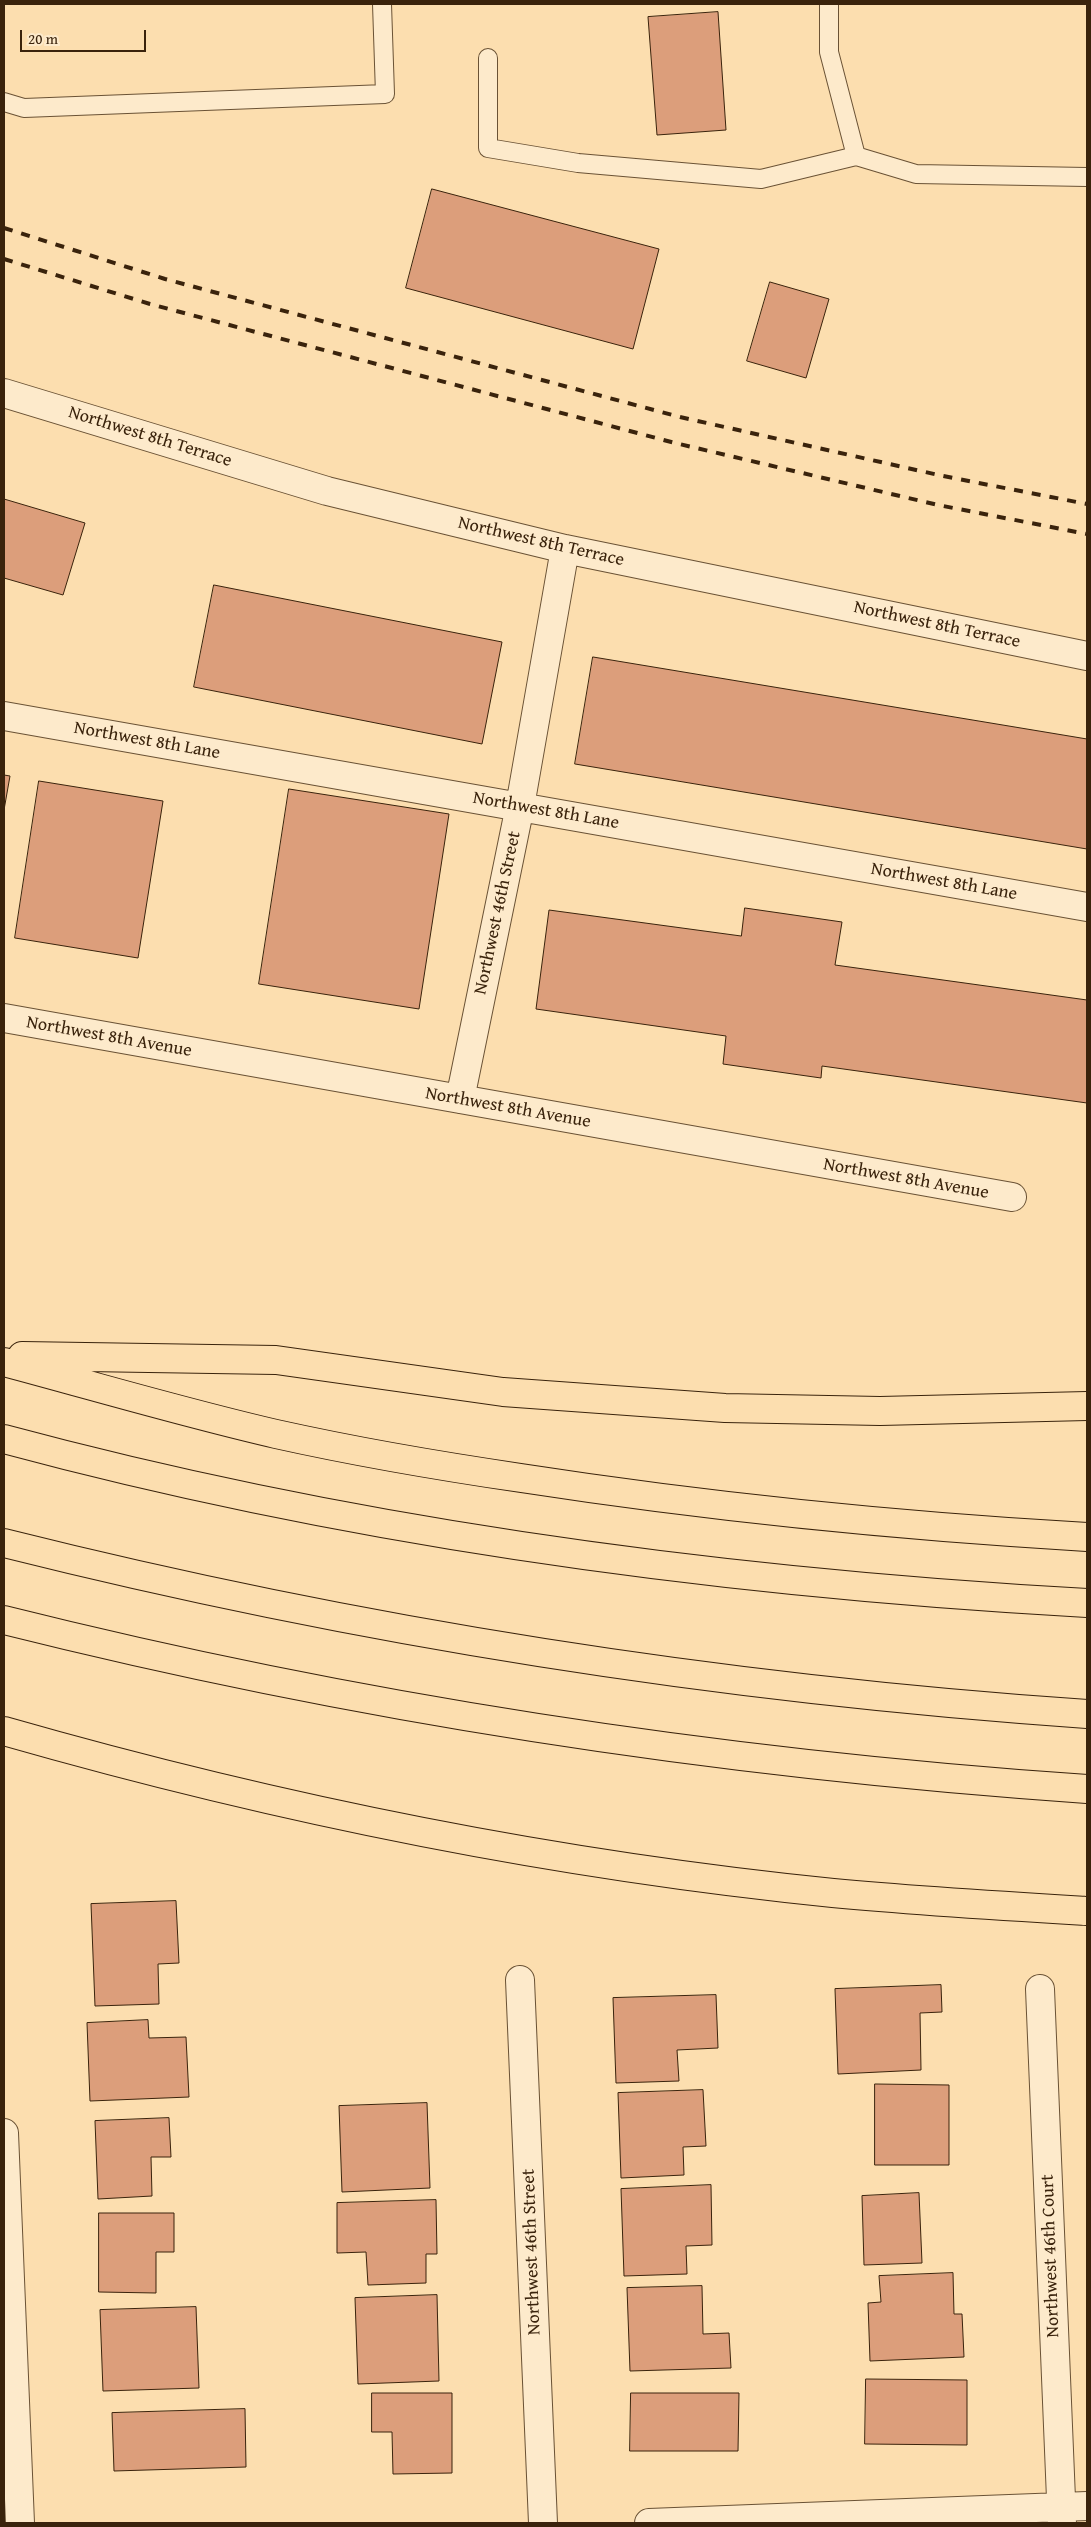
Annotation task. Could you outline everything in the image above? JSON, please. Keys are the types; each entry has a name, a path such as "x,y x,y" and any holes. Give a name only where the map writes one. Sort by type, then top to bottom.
{"highway":[{"path":"4,1355 276,1360 503,1392 725,1408 880,1411 1087,1406"},
{"path":"4,1362 276,1434 427,1464 730,1507 883,1524 1087,1537"},
{"path":"4,1439 221,1490 345,1515 497,1541 651,1563 808,1582 957,1596 1087,1603"},
{"path":"4,1543 207,1591 364,1622 520,1649 667,1671 828,1691 977,1706 1087,1714"},
{"path":"4,1620 193,1664 503,1723 657,1747 816,1766 1087,1789"},
{"path":"4,1731 96,1757 300,1807 412,1830 638,1868 831,1892 933,1902 1087,1911"}],"street":[{"name":"Northwest 8th Terrace","path":"4,393 327,491 565,549 1087,656"},
{"name":"Northwest 46th Street","path":"460,1099 520,806 565,549"},
{"name":"Northwest 8th Lane","path":"4,716 1087,907"},
{"name":"Northwest 8th Avenue","path":"4,1018 1012,1197"},
{"name":"Northwest 46th Street","path":"520,1980 543,2523"},
{"name":"Northwest 46th Court","path":"1040,1989 1070,2512"},
{"path":"4,2133 20,2523"},
{"path":"649,2523 1070,2512"}],"lane":[{"path":"4,102 24,108 386,94 382,4"},
{"path":"829,4 829,52 856,156"},
{"path":"488,58 488,148 578,163 761,179 856,156 916,174 1087,177"}],"building":[{"path":"718,12 726,130 657,135 648,17"},
{"path":"432,189 659,249 633,349 406,288"},
{"path":"770,282 829,299 806,378 747,361"},
{"path":"4,499 85,523 63,595 4,578"},
{"path":"214,585 502,642 482,744 194,687"},
{"path":"593,657 1087,739 1087,849 575,764"},
{"path":"4,775 10,776 4,810"},
{"path":"39,781 163,801 138,958 15,938"},
{"path":"289,789 449,814 419,1009 259,984"},
{"path":"745,908 842,922 835,965 1087,1000 1087,1103 822,1066 821,1078 723,1064 726,1036 536,1009 549,910 741,936"},
{"path":"176,1901 179,1963 158,1964 159,2004 95,2006 91,1904"},
{"path":"941,1985 942,2012 920,2013 921,2070 838,2074 835,1989"},
{"path":"716,1995 718,2048 677,2050 679,2081 616,2083 613,1998"},
{"path":"148,2020 149,2038 186,2037 189,2097 90,2101 87,2023"},
{"path":"875,2084 949,2085 949,2165 875,2165"},
{"path":"703,2090 706,2146 683,2147 684,2175 621,2178 618,2093"},
{"path":"427,2103 430,2188 342,2192 339,2106"},
{"path":"169,2118 171,2157 151,2157 152,2196 98,2199 95,2121"},
{"path":"711,2185 712,2245 686,2246 687,2274 624,2276 621,2189"},
{"path":"919,2193 922,2263 864,2265 862,2196"},
{"path":"436,2200 437,2254 426,2254 426,2283 368,2285 366,2252 337,2253 337,2203"},
{"path":"99,2213 174,2213 174,2252 156,2252 156,2293 99,2292"},
{"path":"953,2273 954,2314 962,2314 964,2357 870,2361 868,2303 881,2302 879,2276"},
{"path":"702,2286 703,2334 729,2333 731,2368 630,2371 627,2288"},
{"path":"437,2295 439,2381 358,2384 355,2298"},
{"path":"196,2307 199,2388 103,2391 100,2310"},
{"path":"866,2379 967,2380 967,2445 865,2444"},
{"path":"372,2393 452,2393 452,2473 393,2474 392,2432 372,2432"},
{"path":"631,2393 739,2393 738,2451 630,2451"},
{"path":"245,2409 246,2467 114,2471 112,2413"}],"railway":[{"path":"4,228 165,279 680,417 943,476 1087,504"},
{"path":"4,259 150,304 675,443 938,505 1087,534"}]}
